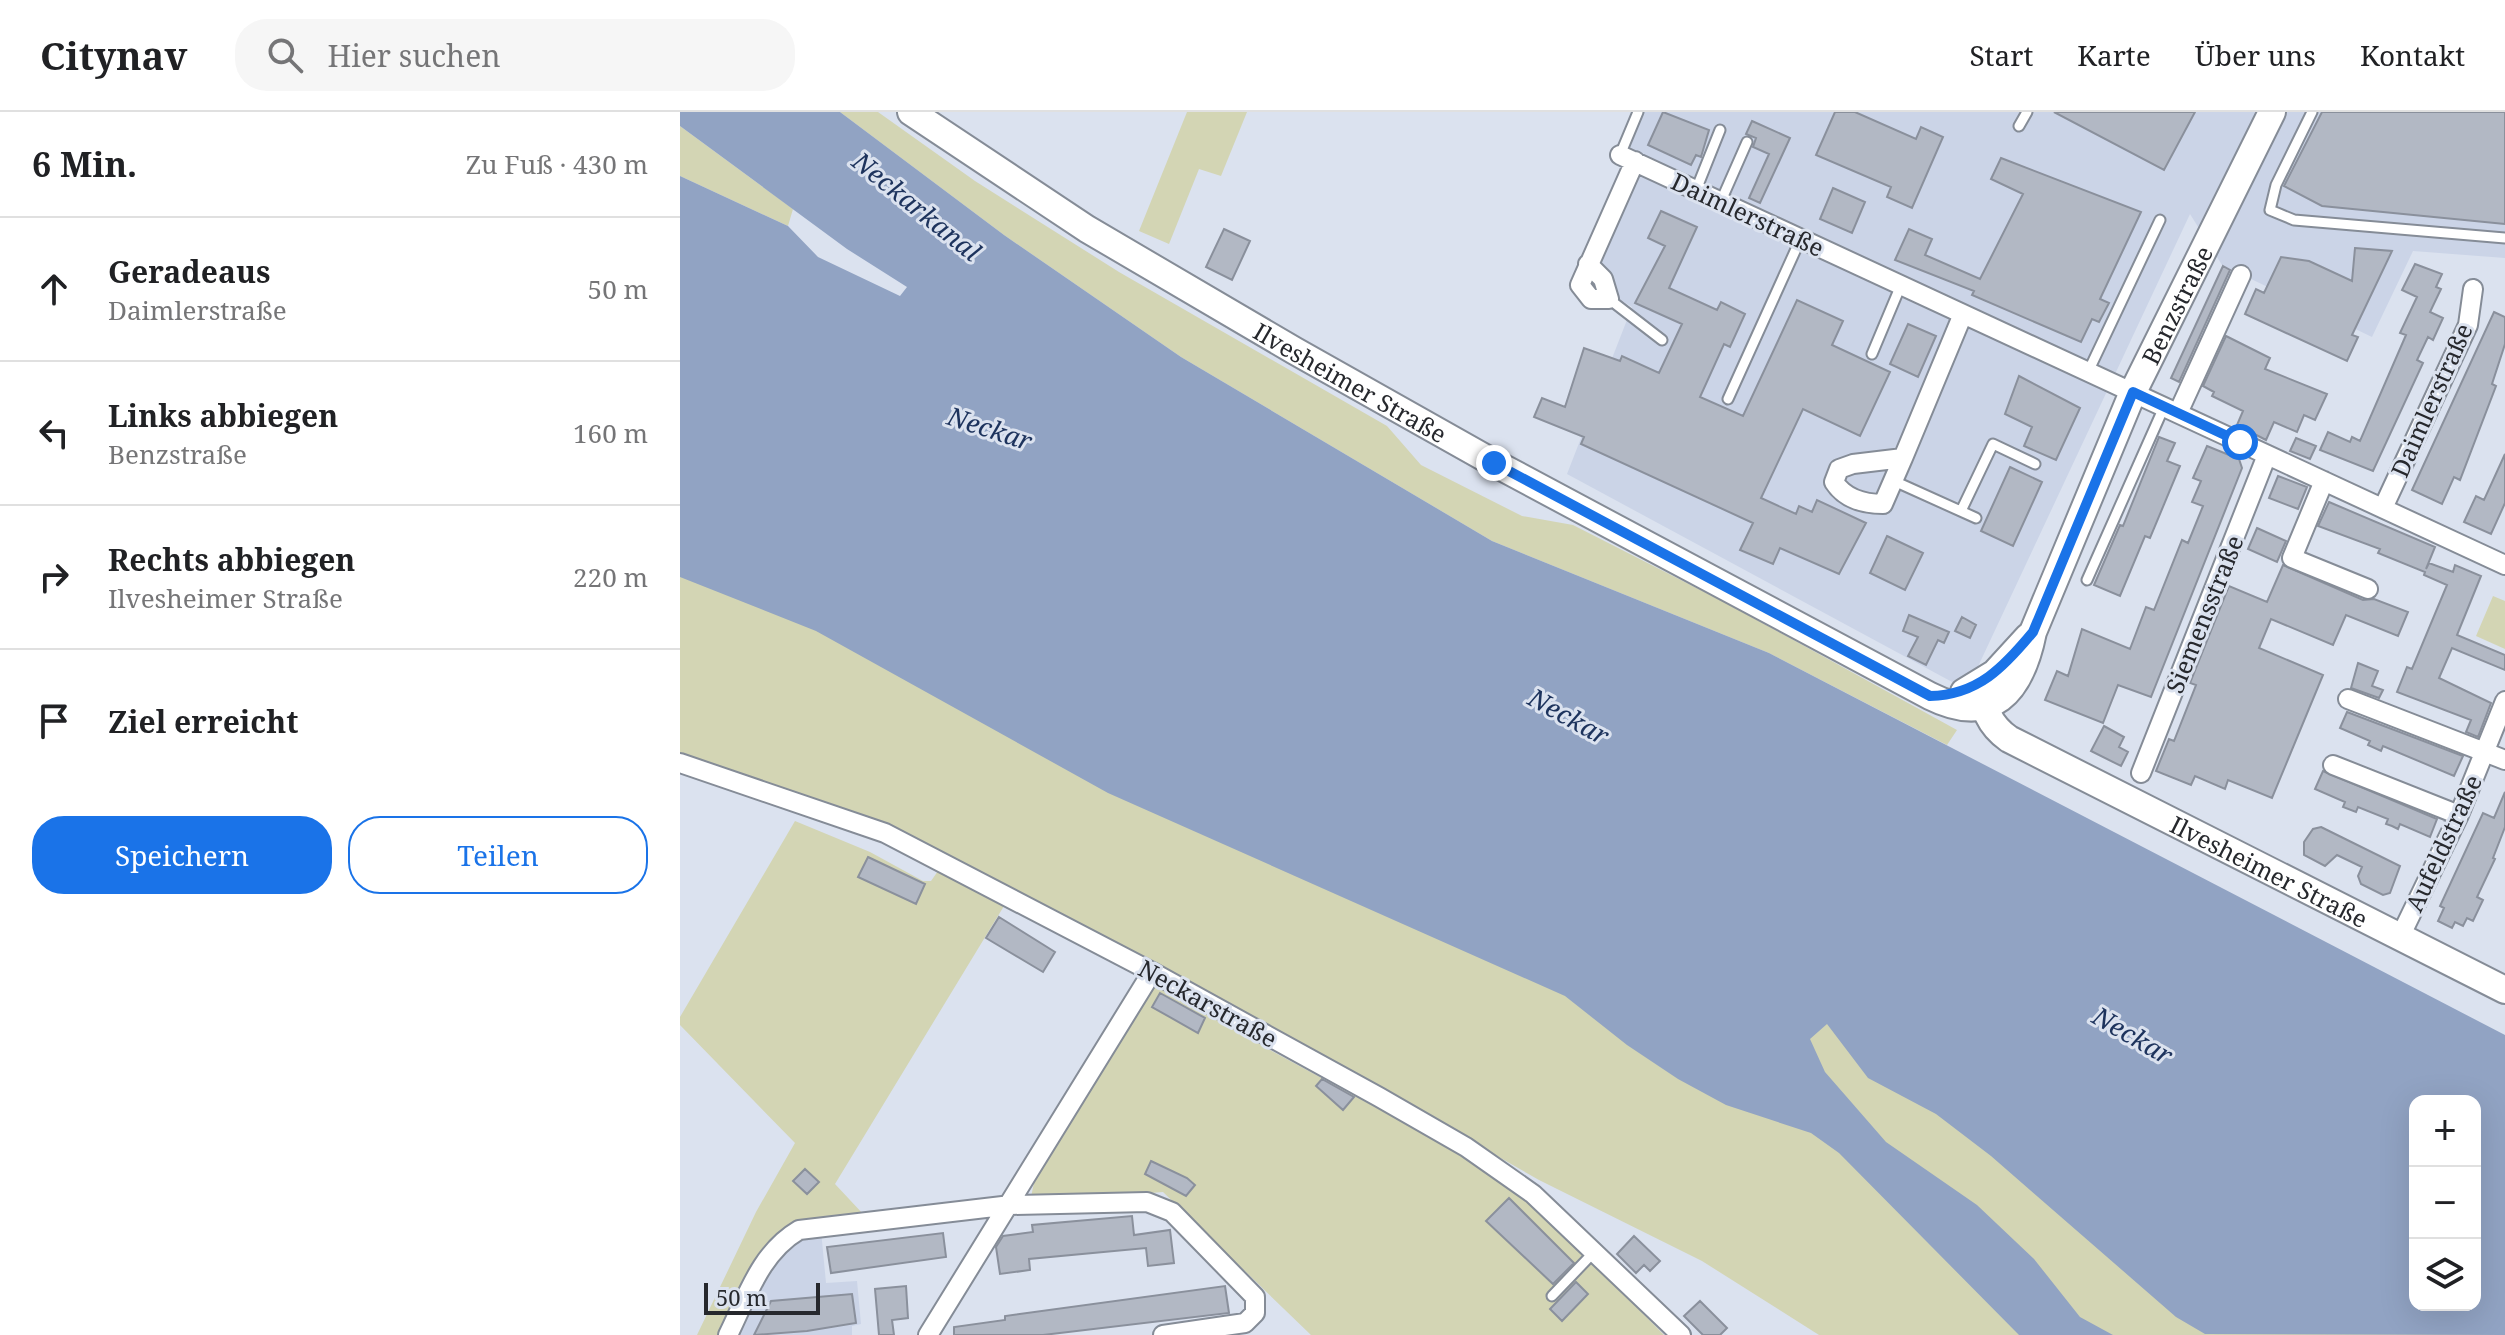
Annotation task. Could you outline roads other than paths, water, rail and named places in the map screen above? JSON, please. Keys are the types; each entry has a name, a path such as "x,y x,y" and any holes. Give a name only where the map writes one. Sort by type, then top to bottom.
{"main road":[{"name":"Ilvesheimer Straße","path":"911,112 1087,229 1494,463 1953,707 1988,697 2037,750 2399,939 2505,990"},
{"name":"Benzstraße","path":"1988,697 2022,671 2033,632 2133,392 2272,112"}],"street":[{"name":"Daimlerstraße","path":"1628,158 2505,565"},
{"path":"1609,299 1591,299 1580,285 1628,158"},
{"path":"2171,410 2241,275"},
{"name":"Daimlerstraße","path":"2383,508 2468,325 2473,289"},
{"path":"1903,458 1853,464 1839,469 1834,482 1841,493 1868,504 1883,504 1894,481 1963,314"},
{"name":"Siemensstraße","path":"2141,773 2267,455"},
{"path":"2324,481 2292,558 2368,589"},
{"path":"2348,699 2505,760"},
{"name":"Aufeldstraße","path":"2399,939 2459,815 2505,701"},
{"name":"Neckarstraße","path":"680,763 885,833 1152,972 1466,1147 1533,1194 1596,1250 1681,1335"},
{"path":"2333,765 2459,815"},
{"path":"928,1335 1152,972"},
{"path":"728,1335 769,1255 781,1241 799,1230 1011,1205 1160,1205 1255,1297 1255,1313 1245,1323 1163,1335"}],"lane":[{"path":"1628,158 1638,112"},
{"path":"2019,126 2027,112"},
{"path":"2312,112 2276,185 2270,210 2294,220 2505,238"},
{"path":"1696,190 1720,130"},
{"path":"1721,201 1747,142"},
{"path":"2088,372 2160,220"},
{"path":"1728,399 1801,238"},
{"path":"1872,354 1901,285"},
{"path":"1609,299 1662,340"},
{"path":"2087,580 2171,410"},
{"path":"1961,511 1993,444 2035,464"},
{"path":"1894,481 1976,518"},
{"path":"1552,1296 1596,1250"}],"water":[{"path":"680,112 840,112 1004,235 1181,357 1492,541 1769,653 2505,1035 2505,1335 2205,1334 2176,1317 1991,1156 1936,1114 1868,1078 1827,1024 1810,1039 1825,1072 1886,1142 1977,1205 2034,1259 2080,1317 2113,1335 2019,1335 1839,1153 1811,1133 1726,1105 1678,1079 1627,1045 1565,996 1108,793 816,631 680,577 680,176 788,226 818,257 900,296 907,287 847,249 680,126"}],"water label":[{"name":"Neckarkanal","path":"917,206"},
{"name":"Neckar","path":"990,428"},
{"name":"Neckar","path":"1569,716"},
{"name":"Neckar","path":"2133,1035"}]}
